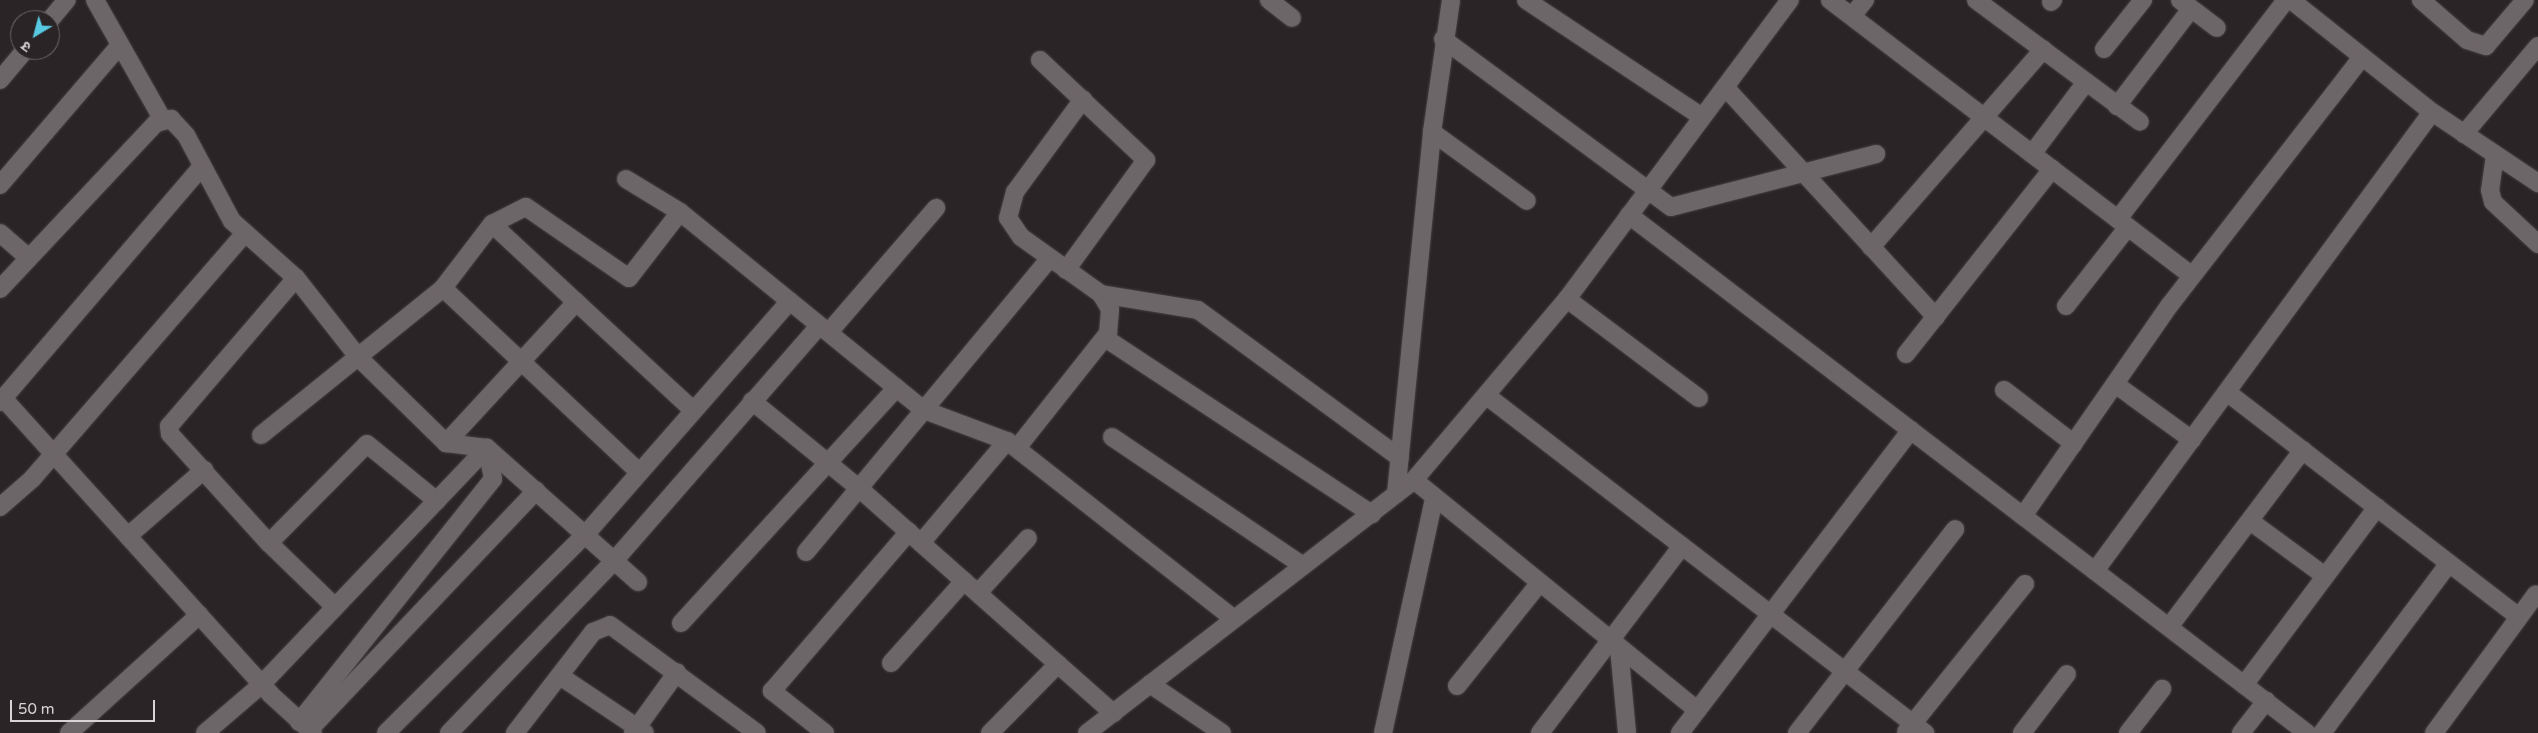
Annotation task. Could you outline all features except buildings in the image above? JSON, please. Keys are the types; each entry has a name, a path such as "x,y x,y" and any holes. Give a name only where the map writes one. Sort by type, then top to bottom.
{"street":[{"path":"58,10 67,0"},
{"path":"94,0 164,120 178,124 200,169 232,221 296,278 359,358 446,443 487,448 638,582"},
{"path":"1269,0 1292,18"},
{"path":"1396,494 1432,132 1443,39 1450,0"},
{"path":"1526,0 1702,117"},
{"path":"1087,733 1233,618 1372,514 1414,480 1487,396 1567,299 1790,0"},
{"path":"1830,0 2192,276"},
{"path":"1852,16 1864,0"},
{"path":"1976,0 2140,122"},
{"path":"2104,49 2143,0"},
{"path":"2066,306 2123,223 2286,0"},
{"path":"2291,0 2432,112 2538,184"},
{"path":"2421,0 2467,40 2486,46 2525,0"},
{"path":"2118,106 2185,4 2217,28"},
{"path":"1443,39 1670,207 1876,154"},
{"path":"0,185 120,45"},
{"path":"2464,134 2538,46"},
{"path":"1871,247 2043,50"},
{"path":"2023,516 2192,276 2362,57"},
{"path":"0,80 17,60"},
{"path":"1040,60 1146,160 1066,270"},
{"path":"2032,154 2086,82"},
{"path":"1725,87 1936,317"},
{"path":"825,733 772,691 915,538 1012,445 1106,338 1110,309 1101,294 1049,259 1021,237 1008,218 1008,206 1083,99"},
{"path":"2095,571 2432,112"},
{"path":"0,289 164,120"},
{"path":"1432,132 1527,201"},
{"path":"2495,155 2490,190 2493,202 2538,244"},
{"path":"200,169 2,400 55,453 261,685 307,728"},
{"path":"1906,354 2052,169"},
{"path":"626,179 680,212 924,410 1012,445 1233,618"},
{"path":"261,435 359,358 443,288 492,224 526,207 629,278 680,212"},
{"path":"448,733 614,560 752,401 824,329 936,208"},
{"path":"1630,215 2307,733"},
{"path":"492,224 692,409"},
{"path":"0,233 29,258"},
{"path":"0,507 55,453 245,233"},
{"path":"806,552 861,490 924,410 1049,259"},
{"path":"296,278 172,420 170,434 269,543 336,607"},
{"path":"443,288 639,472"},
{"path":"1101,294 1198,310 1400,458"},
{"path":"1567,299 1699,398"},
{"path":"386,733 585,535 692,409 790,301"},
{"path":"446,443 522,363 576,302"},
{"path":"1106,338 1372,514"},
{"path":"2115,384 2192,440"},
{"path":"681,623 896,388"},
{"path":"2004,390 2074,444"},
{"path":"2228,392 2519,617"},
{"path":"1487,396 1842,669 1914,730 2025,584"},
{"path":"752,401 861,490 1113,713"},
{"path":"1680,733 1911,430"},
{"path":"1112,437 1303,566"},
{"path":"269,543 367,444 437,501"},
{"path":"205,733 261,685 487,448"},
{"path":"307,728 492,479 487,448"},
{"path":"2169,627 2303,450"},
{"path":"128,536 204,470"},
{"path":"1414,480 1434,499 1538,585 1697,710"},
{"path":"307,728 536,492"},
{"path":"1383,733 1434,499"},
{"path":"2244,685 2377,508"},
{"path":"2250,520 2326,576"},
{"path":"1797,733 1842,669 1955,529"},
{"path":"978,593 1028,538"},
{"path":"1540,733 1615,645 1682,546"},
{"path":"2322,733 2450,563"},
{"path":"891,664 964,581"},
{"path":"1458,686 1538,585"},
{"path":"2434,733 2536,594"},
{"path":"69,733 199,615"},
{"path":"516,733 593,632 610,625 677,672 757,733"},
{"path":"1615,645 1628,733"},
{"path":"990,733 1058,664"},
{"path":"560,676 638,731 677,672"},
{"path":"2022,733 2067,674"},
{"path":"1150,684 1222,733"},
{"path":"2128,733 2162,689"},
{"path":"2241,733 2266,702"}]}
